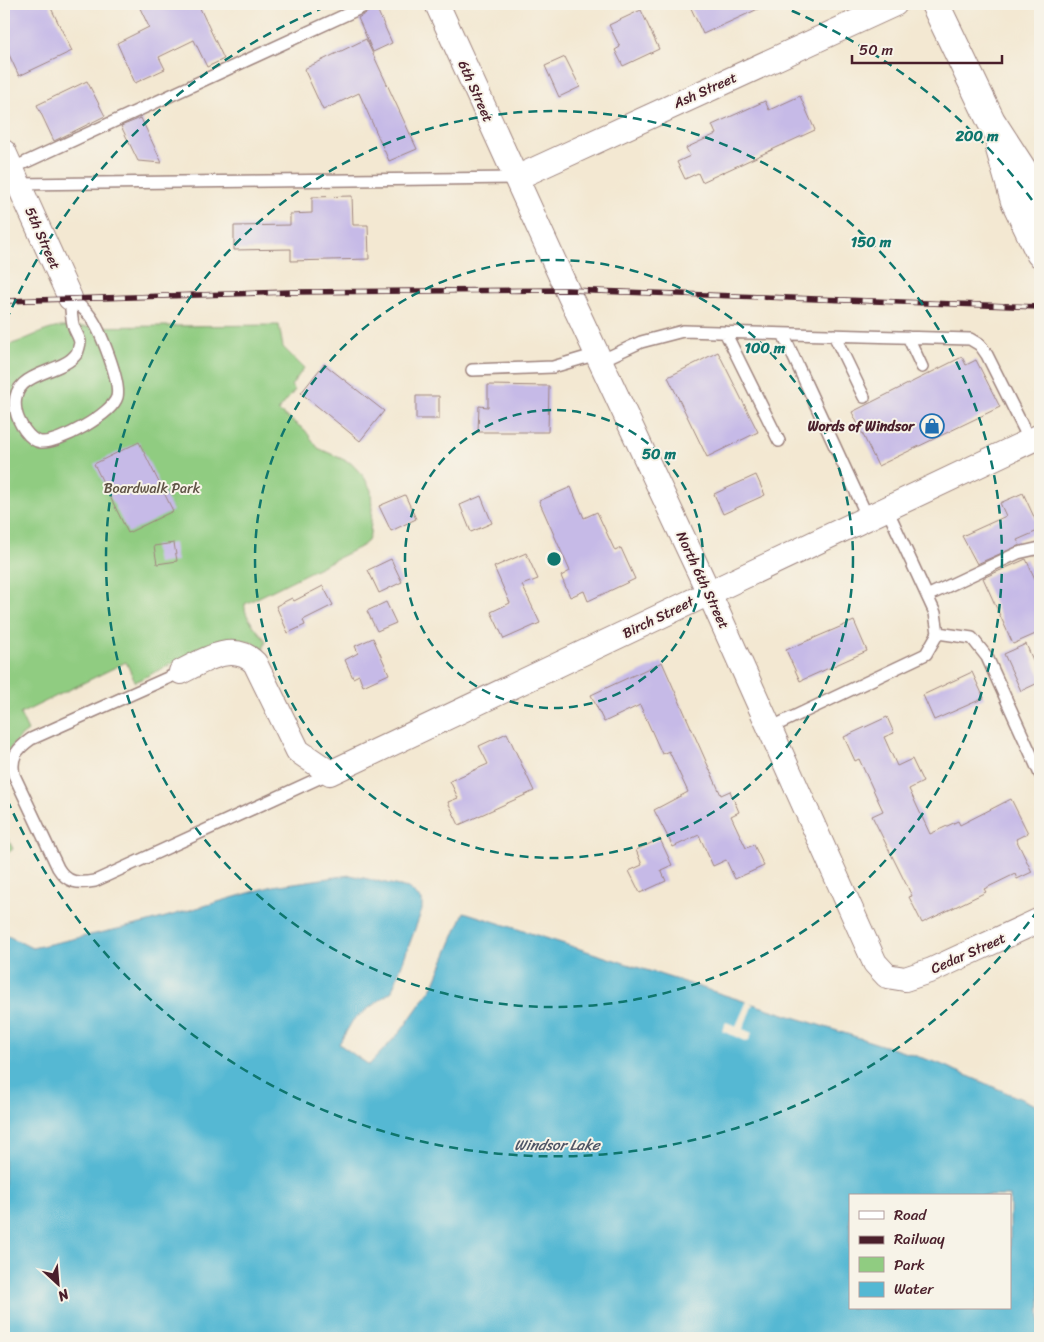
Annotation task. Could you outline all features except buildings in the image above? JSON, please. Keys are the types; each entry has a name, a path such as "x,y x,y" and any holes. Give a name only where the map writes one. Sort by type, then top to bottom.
{"main road":[{"path":"935,4 991,121 1040,197"},
{"path":"991,121 1015,200 1040,253"}],"street":[{"name":"6th Street","path":"437,4 516,178"},
{"name":"Ash Street","path":"516,178 895,4"},
{"name":"5th Street","path":"9,174 70,298"},
{"name":"North 6th Street","path":"516,178 709,593 876,963 887,976 893,977"},
{"name":"Birch Street","path":"330,773 1035,438"},
{"path":"181,672 231,651 243,653 255,663 298,751 330,773"},
{"name":"Cedar Street","path":"893,977 905,979 932,970 1040,920"}],"lane":[{"path":"9,174 369,4"},
{"path":"9,174 516,178"},
{"path":"70,298 90,316 114,370 119,387 117,398 112,408 99,418 52,440 42,442 33,440 23,427 16,412 16,399 20,388 29,379 65,362 77,353 80,342 73,324 70,298"},
{"path":"472,370 553,367 598,357 641,342 683,331 970,339 980,345 1035,438"},
{"path":"725,332 779,441"},
{"path":"770,728 926,654 938,633 934,613 927,596 877,513 783,334"},
{"path":"834,335 864,397"},
{"path":"908,337 922,368"},
{"path":"927,596 1018,553 1040,548"},
{"path":"938,633 972,638 982,651 1040,774"},
{"path":"181,672 31,739 13,756 12,766 14,775 58,868 70,881 83,883 95,881 330,773"}],"green space":[{"name":"Boardwalk Park","path":"279,325 283,347 304,368 291,386 295,390 278,411 305,430 318,448 351,463 364,477 371,490 372,509 368,541 362,546 245,604 246,614 266,641 263,650 253,643 246,641 226,641 171,664 135,682 126,662 20,714 28,731 12,746 7,754 4,765 4,346 60,327"},
{"path":"4,831 13,849 4,856"}],"water":[{"name":"Windsor Lake","path":"350,875 408,888 422,900 422,910 392,991 353,1020 339,1044 369,1065 401,1031 433,986 464,912 938,1063 1040,1107 1040,1338 4,1338 4,934 32,948 145,923 273,886"}],"pier":[{"path":"747,1001 753,1004 743,1029 752,1033 748,1042 722,1031 726,1022 736,1026"}],"railway":[{"path":"4,301 291,292 567,290 1040,307"}],"place":[{"name":"Words of Windsor","path":"932,426"}]}
